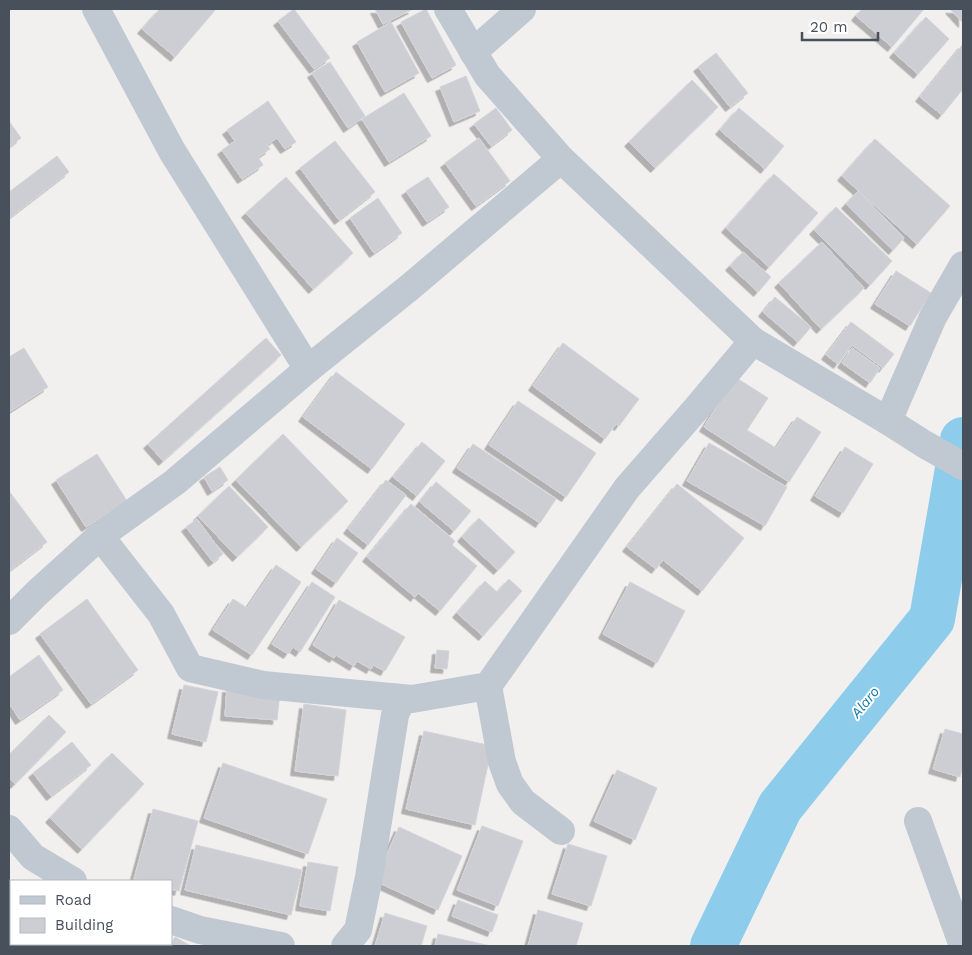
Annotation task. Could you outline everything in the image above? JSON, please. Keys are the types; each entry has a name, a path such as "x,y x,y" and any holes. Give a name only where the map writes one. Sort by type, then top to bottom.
{"street":[{"path":"96,9 172,151 308,369"},
{"path":"448,9 487,75 561,158 752,341 963,466"},
{"path":"473,52 522,9"},
{"path":"9,621 100,536 175,482 308,369 410,287 561,158"},
{"path":"888,421 933,317 963,265"},
{"path":"100,536 161,614 190,668 263,684 412,700 488,686 627,488 752,341"},
{"path":"488,686 502,762 510,784 523,802 561,831"},
{"path":"345,946 358,930 369,877 395,715 402,698"},
{"path":"918,821 962,946"},
{"path":"9,829 33,857 71,880"},
{"path":"172,920 200,930 281,946"}],"building":[{"path":"160,9 216,9 175,57 142,29"},
{"path":"294,9 330,58 314,69 278,21"},
{"path":"375,9 413,9 383,24"},
{"path":"426,9 456,65 432,78 401,22"},
{"path":"862,9 924,9 892,47 856,16"},
{"path":"950,9 963,9 963,23"},
{"path":"926,17 949,39 918,74 894,53"},
{"path":"391,22 419,73 385,92 357,42"},
{"path":"963,44 963,89 942,115 920,97"},
{"path":"716,53 748,93 730,107 698,67"},
{"path":"330,62 365,116 348,128 312,73"},
{"path":"466,76 480,111 454,122 440,87"},
{"path":"692,80 718,107 655,168 629,142"},
{"path":"404,93 431,136 389,162 362,119"},
{"path":"268,101 296,142 285,149 277,138 267,145 270,149 258,157 263,165 242,179 222,150 235,141 227,130"},
{"path":"496,108 512,130 491,146 474,124"},
{"path":"739,108 784,146 765,169 720,130"},
{"path":"9,121 21,138 9,147"},
{"path":"479,138 510,181 476,206 445,163"},
{"path":"875,139 950,206 917,244 842,176"},
{"path":"335,141 375,192 339,220 300,168"},
{"path":"57,156 69,172 9,218 9,192"},
{"path":"774,174 818,213 769,267 726,228"},
{"path":"286,177 353,253 313,289 246,213"},
{"path":"428,177 449,207 427,222 406,191"},
{"path":"858,191 904,238 893,250 846,204"},
{"path":"378,198 402,233 374,253 350,218"},
{"path":"836,207 892,261 870,285 814,230"},
{"path":"822,242 864,288 821,329 779,283"},
{"path":"743,252 771,277 758,292 730,266"},
{"path":"896,271 931,293 910,326 875,304"},
{"path":"775,297 811,327 798,342 763,312"},
{"path":"851,322 894,354 883,368 852,345 838,364 826,355"},
{"path":"266,338 281,355 163,461 148,444"},
{"path":"563,343 639,399 619,426 616,424 605,439 533,386"},
{"path":"24,348 48,387 9,412 9,357"},
{"path":"852,348 880,368 870,383 842,363"},
{"path":"336,372 405,424 372,469 303,417"},
{"path":"735,377 768,398 747,430 776,448 797,417 821,432 789,482 704,427"},
{"path":"518,401 596,453 566,497 489,445"},
{"path":"283,434 348,501 301,547 236,480"},
{"path":"422,442 445,461 417,496 393,477"},
{"path":"709,443 787,487 765,526 687,481"},
{"path":"473,444 556,499 540,523 457,468"},
{"path":"845,447 873,464 843,513 815,496"},
{"path":"97,454 127,501 86,527 56,480"},
{"path":"220,467 228,480 212,491 204,477"},
{"path":"386,480 406,495 368,545 348,529"},
{"path":"436,482 471,511 454,531 420,502"},
{"path":"677,484 744,538 702,591 663,560 656,569 627,547"},
{"path":"229,486 268,527 237,557 198,516"},
{"path":"9,491 47,542 9,571"},
{"path":"411,504 455,541 452,545 477,566 440,611 418,593 415,597 367,557"},
{"path":"479,518 515,552 498,570 462,537"},
{"path":"197,519 223,554 213,562 186,527"},
{"path":"337,538 358,553 336,583 316,569"},
{"path":"276,565 301,582 252,655 213,630 233,599 247,608"},
{"path":"509,579 522,591 483,636 457,613 485,581 497,592"},
{"path":"312,582 335,597 300,652 293,647 288,654 272,644"},
{"path":"630,582 685,611 657,663 603,634"},
{"path":"87,599 138,670 91,704 40,634"},
{"path":"339,600 405,637 385,671 373,665 371,669 357,661 354,666 336,655 334,658 313,645"},
{"path":"437,650 449,651 447,669 435,668"},
{"path":"39,655 63,690 20,720 9,703 9,677"},
{"path":"184,685 218,692 206,742 172,734"},
{"path":"227,688 280,693 277,720 225,716"},
{"path":"304,704 346,710 338,776 295,771"},
{"path":"49,715 66,732 15,784 9,778 9,755"},
{"path":"945,729 963,734 963,766 960,777 933,769"},
{"path":"424,731 492,746 475,825 406,809"},
{"path":"72,742 91,765 51,796 33,773"},
{"path":"112,753 144,784 82,849 50,818"},
{"path":"223,763 327,799 308,854 204,818"},
{"path":"617,770 657,788 635,840 594,821"},
{"path":"153,809 198,821 179,891 172,889 172,880 134,879"},
{"path":"482,826 523,841 498,906 457,890"},
{"path":"399,827 462,856 438,910 375,881"},
{"path":"568,844 607,856 591,906 552,894"},
{"path":"196,845 302,870 291,915 185,890"},
{"path":"308,862 338,867 330,911 300,906"},
{"path":"9,886 10,921 9,922"},
{"path":"458,900 498,915 492,932 452,916"},
{"path":"538,910 583,923 576,946 528,946"},
{"path":"385,913 427,926 421,946 375,946"},
{"path":"438,934 491,946 435,946"},
{"path":"175,937 191,946 170,946"},
{"path":"14,945 74,945 73,946"}],"waterway":[{"name":"Alaro","path":"713,946 780,807 932,619 963,440"}]}
